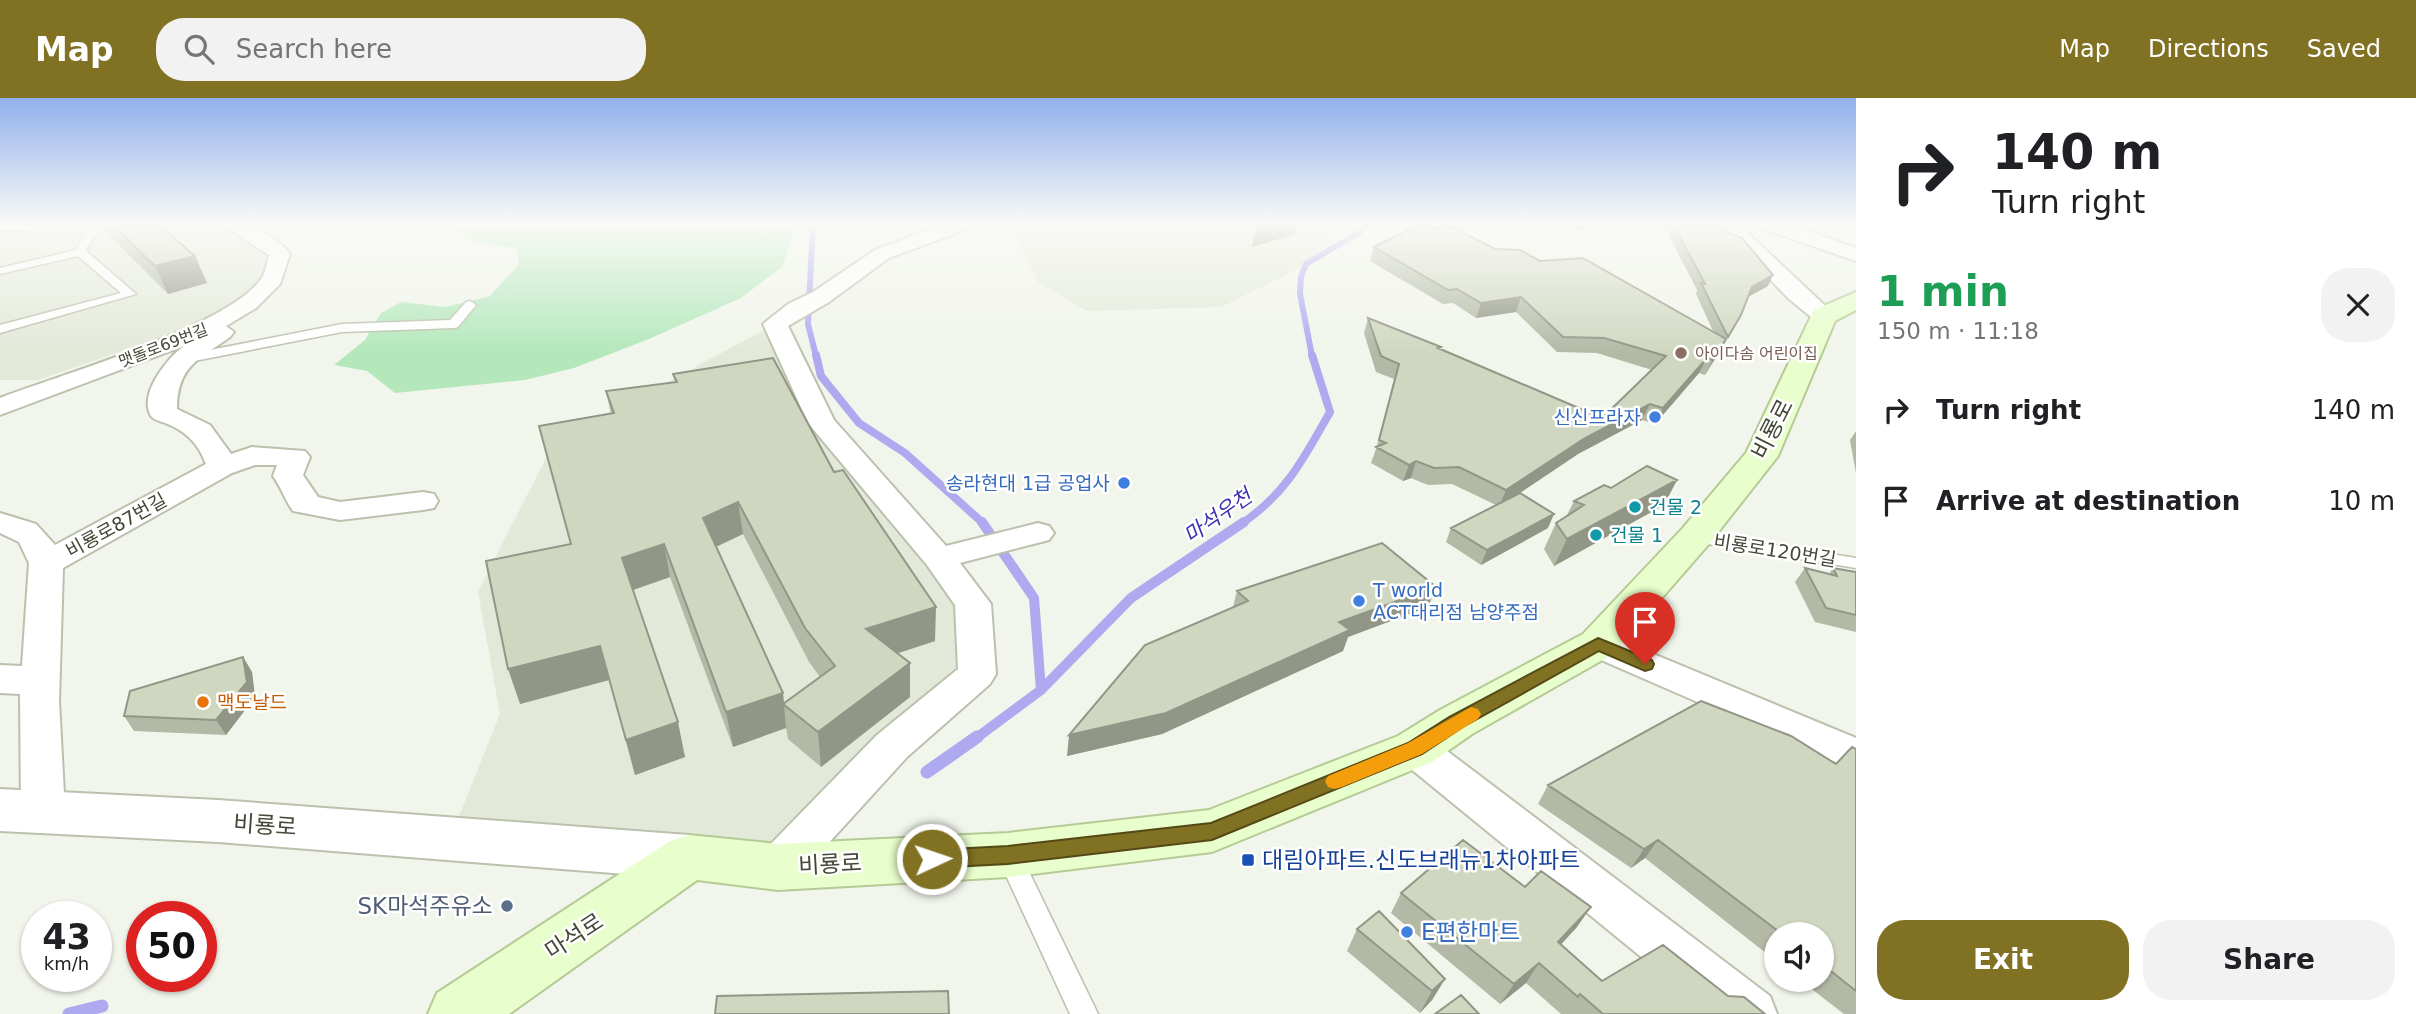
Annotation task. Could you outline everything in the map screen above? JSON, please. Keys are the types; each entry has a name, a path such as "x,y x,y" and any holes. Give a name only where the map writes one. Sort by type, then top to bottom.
{"main road":[{"name":"비룡로","path":"689,857 778,867 1008,855 1212,831 1415,749 1456,722 1598,644 1695,537 1761,457 1840,308"},
{"name":"마석로","path":"458,1014 689,857"}],"street":[{"name":"맷돌로69번길","path":"0,407 12,396 210,328 260,296 277,277 280,267"},
{"path":"778,867 892,746 977,674 973,604 939,558 822,423 775,324 864,267"},
{"path":"1769,267 1797,294 1840,308"},
{"path":"210,328 222,332 176,361 162,392 163,413 187,421 214,443 222,467"},
{"name":"비룡로87번길","path":"22,811 40,681 46,563 222,467 252,456 295,457 288,476 301,493 304,504 340,511 423,501"},
{"path":"0,523 22,528 40,544 46,563"},
{"path":"939,558 1027,536"},
{"path":"1598,644 1856,755"},
{"path":"0,679 40,681"},
{"path":"1415,749 1751,1014"},
{"name":"비룡로","path":"22,811 231,822 689,857"}],"lane":[{"path":"0,271 18,267"},
{"path":"0,330 130,294 98,267"},
{"path":"176,361 342,328 454,324 470,305"},
{"name":"비룡로120번길","path":"1695,537 1856,563"},
{"path":"1008,855 1084,1014"}],"shaded area":[{"path":"0,267 269,267 251,292 219,313 177,332 38,380 0,380"},
{"path":"1031,267 1302,267 1221,307 1087,311 1039,283"},
{"path":"775,324 822,423 973,604 977,674 778,867 450,839 500,714 478,592 553,444"}],"green space":[{"path":"517,267 782,267 741,298 649,339 574,368 525,380 395,393 367,371 334,365 365,340 381,313 401,302 446,307 490,296"}],"building":[{"path":"1408,267 1598,267 1726,339 1713,360 1707,358 1663,408 1650,404 1585,438 1506,490 1459,467 1434,468 1416,461 1409,465 1376,447 1386,443 1379,440 1399,364 1381,356 1368,318 1602,418 1666,356 1604,338 1563,337 1521,297 1481,303 1457,289 1448,290"},
{"path":"1696,267 1766,267 1773,275 1752,287 1741,315 1728,337 1701,283 1705,284"},
{"path":"773,358 834,472 843,470 936,607 866,629 910,663 818,732 783,704 835,666 805,628 738,502 703,518 783,693 726,712 664,544 622,558 678,722 626,740 600,646 508,669 486,561 571,544 539,426 614,413 606,391 677,382 673,374"},
{"path":"1647,466 1677,480 1567,539 1556,523 1584,505 1574,501 1604,485 1611,488"},
{"path":"1520,493 1554,514 1487,550 1451,528"},
{"path":"1382,543 1436,587 1339,622 1350,630 1166,713 1069,735 1145,645 1248,601 1237,591"},
{"path":"1805,568 1837,576 1833,568 1856,572 1856,615 1826,608"},
{"path":"243,657 247,682 216,720 124,716 130,691"},
{"path":"1701,701 1791,736 1836,764 1852,747 1856,749 1856,991 1834,974 1834,922 1766,922 1658,840 1644,849 1548,785"},
{"path":"1463,840 1525,887 1541,871 1591,907 1558,942 1602,981 1663,945 1728,996 1744,997 1765,1014 1603,1014 1580,994 1578,997 1539,963 1514,984 1401,893"},
{"path":"1379,911 1445,979 1432,991 1357,929"},
{"path":"948,991 949,1014 715,1014 717,996"},
{"path":"1461,995 1479,1014 1435,1014"}],"waterway":[{"path":"811,267 808,324 816,356"},
{"name":"마석우천","path":"1305,267 1300,294 1312,356"},
{"path":"816,355 821,376 859,423 905,453 982,523"},
{"name":"마석우천","path":"1241,524 1282,488 1330,412 1312,355"},
{"name":"마석우천","path":"1041,690 1131,598 1244,522"},
{"path":"982,523 1034,598 1041,690"},
{"name":"마석우천","path":"975,739 1041,690"},
{"name":"마석우천","path":"927,772 977,737"},
{"name":"마석우천","path":"69,1014 102,1006"}],"slow traffic":[{"path":"1335,781 1415,749 1471,714"}],"place":[{"name":"아이다솜 어린이집","path":"1681,353"},
{"name":"신신프라자","path":"1655,417"},
{"name":"송라현대 1급 공업사","path":"1124,483"},
{"name":"건물 2","path":"1635,507"},
{"name":"건물 1","path":"1596,535"},
{"name":"T world ACT대리점 남양주점","path":"1359,601"},
{"name":"맥도날드","path":"203,702"},
{"name":"대림아파트.신도브래뉴1차아파트","path":"1248,860"},
{"name":"SK마석주유소","path":"507,906"},
{"name":"E편한마트","path":"1407,932"}],"route":[{"path":"932,859 1008,855 1212,831 1415,749 1456,722 1598,644 1645,664"}]}
